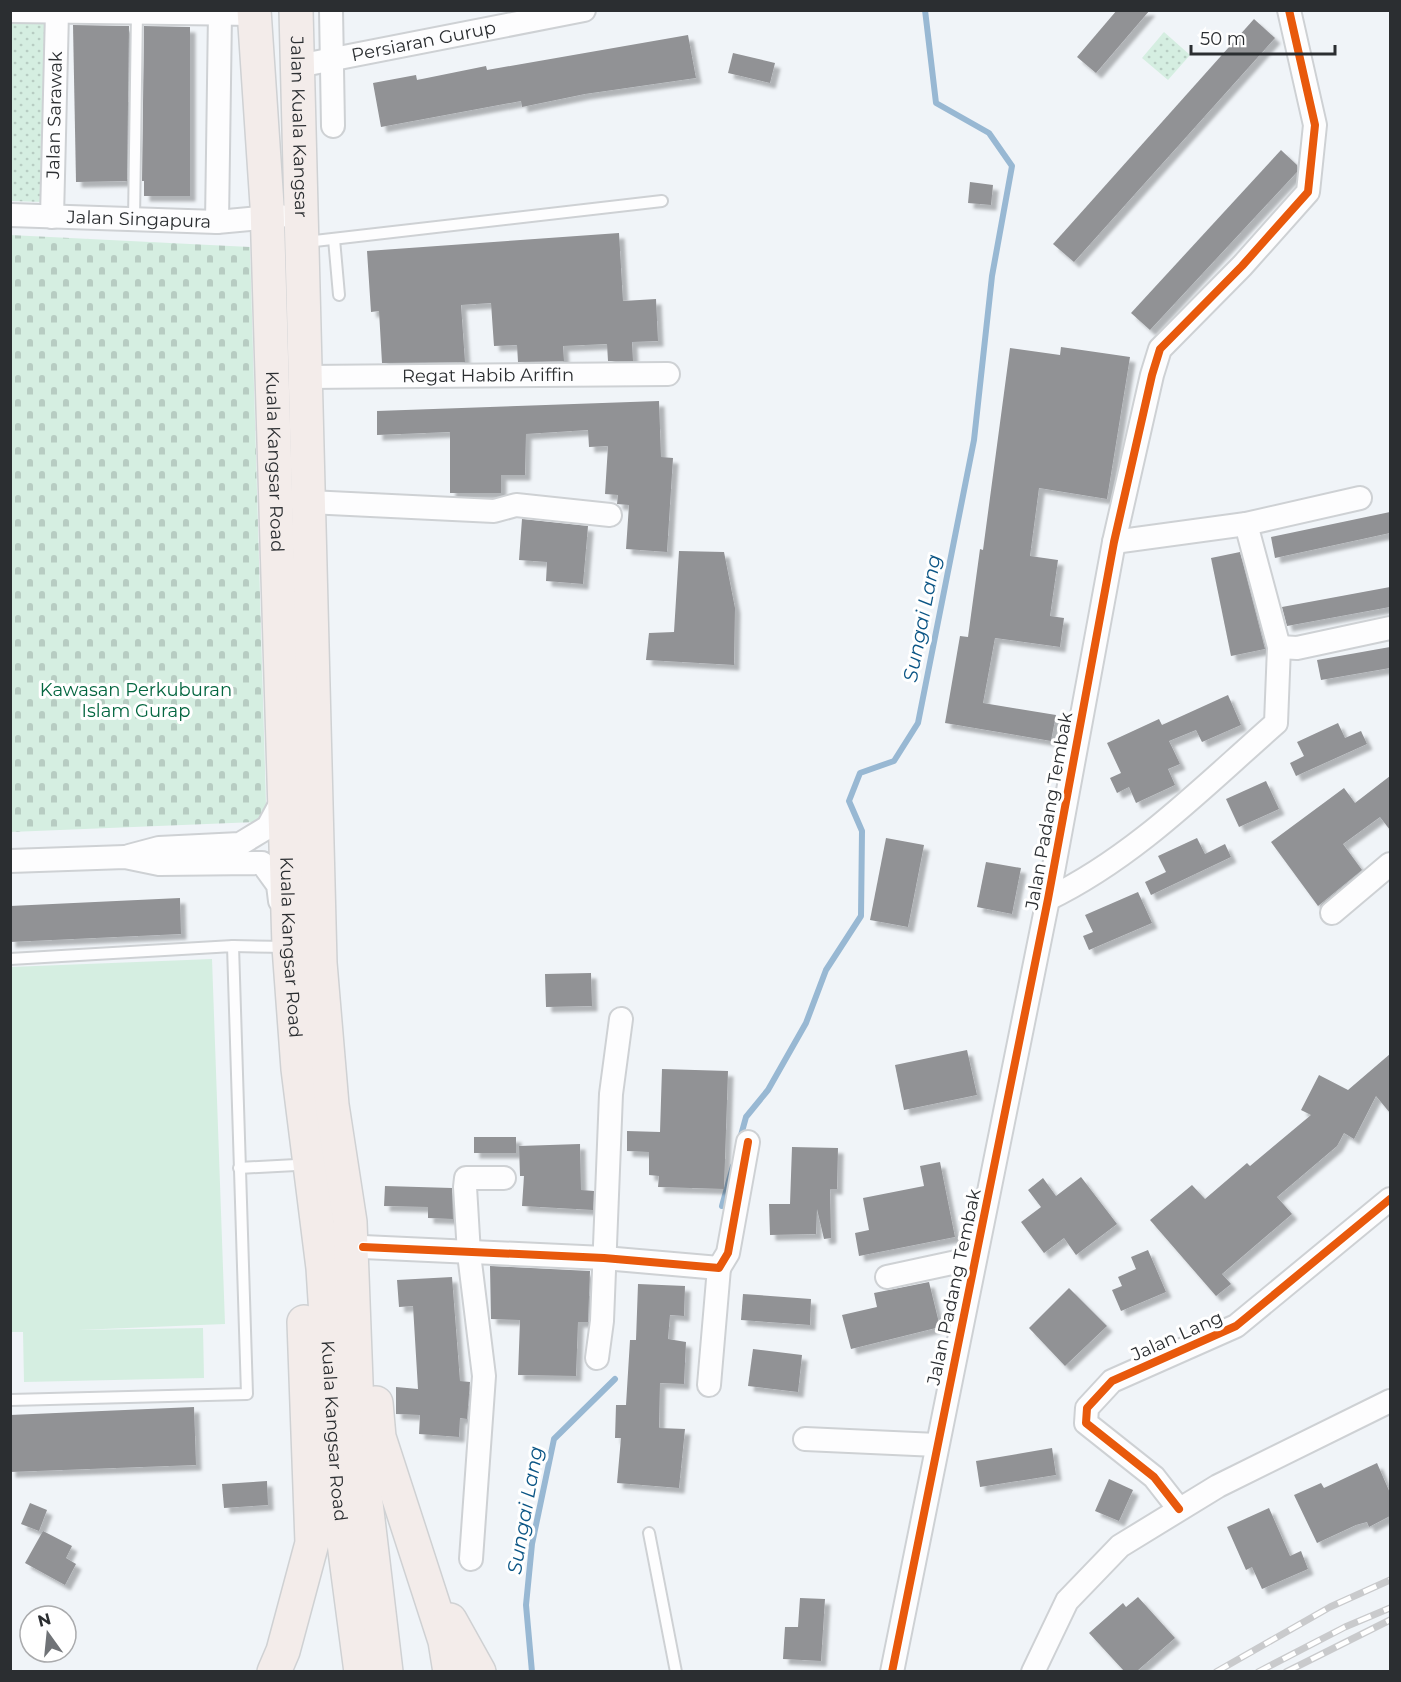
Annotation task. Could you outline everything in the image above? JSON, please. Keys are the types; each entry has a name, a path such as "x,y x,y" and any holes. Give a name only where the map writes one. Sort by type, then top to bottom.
{"highway":[{"name":"Jalan Kuala Kangsar","path":"296,10 298,66 313,231"},
{"name":"Jalan Kuala Kangsar","path":"254,12 267,218"},
{"name":"Kuala Kangsar Road","path":"267,218 289,934 298,1069 323,1268 337,1490 361,1671"},
{"name":"Kuala Kangsar Road","path":"313,231 306,377 320,963 332,1105 356,1234 358,1435 386,1671"},
{"path":"274,1671 283,1651 312,1543 303,1266 296,1165 298,1069"},
{"path":"356,1234 379,1437 445,1641 450,1671"},
{"path":"423,1571 479,1671"}],"street":[{"path":"332,10 333,126"},
{"name":"Persiaran Gurup","path":"298,66 584,10"},
{"name":"Jalan Padang Tembak","path":"892,1671 1048,899 1114,542 1160,349 1242,266 1308,192 1315,125 1289,10"},
{"path":"10,11 254,12"},
{"name":"Jalan Sarawak","path":"52,217 57,12"},
{"path":"217,222 220,13"},
{"name":"Jalan Singapura","path":"10,215 217,222 267,218 313,231"},
{"name":"Regat Habib Ariffin","path":"306,377 668,374"},
{"path":"1114,542 1246,524 1360,498"},
{"path":"309,502 494,511 516,505 610,515"},
{"path":"1048,899 1082,883 1118,860 1276,723 1279,647 1246,524"},
{"path":"1279,647 1297,648 1390,628"},
{"path":"10,861 125,857 159,848 240,844 268,827 285,794"},
{"path":"125,857 159,864 262,862 278,885 280,907 289,934"},
{"path":"1332,913 1390,864"},
{"path":"597,1358 604,1258 610,1094 621,1019"},
{"path":"709,1385 719,1268 728,1253 748,1142"},
{"path":"471,1559 484,1376 469,1254 466,1178 504,1178"},
{"name":"Jalan Lang","path":"1179,1509 1154,1477 1086,1423 1087,1408 1112,1381 1236,1326 1390,1199"},
{"path":"356,1234 469,1254 604,1258 719,1268"},
{"path":"887,1277 975,1258"},
{"path":"1033,1671 1067,1601 1120,1546 1218,1486 1390,1401"},
{"path":"805,1439 937,1445"}],"lane":[{"path":"134,220 137,12"},
{"path":"339,295 313,231 662,201"},
{"path":"10,960 233,946 289,934"},
{"path":"10,1400 247,1394 233,946"},
{"path":"239,1168 296,1165"},
{"path":"649,1533 676,1671"}],"green space":[{"path":"11,15 47,15 43,202 11,201"},
{"path":"1164,32 1190,55 1168,80 1142,58"},
{"name":"Kawasan Perkuburan Islam Gurap","path":"10,235 250,247 266,805 257,822 11,832"},
{"path":"212,959 225,1324 78,1330 203,1328 204,1378 24,1382 23,1332 10,1332 11,967"}],"building":[{"path":"1117,10 1150,10 1096,73 1077,57"},
{"path":"1254,19 1275,38 1074,262 1053,244"},
{"path":"73,25 129,26 127,181 76,182"},
{"path":"144,26 190,27 190,196 144,196 144,181 142,181"},
{"path":"688,35 696,78 585,94 522,107 521,101 381,127 373,83 416,75 417,80 486,66 487,70"},
{"path":"733,53 775,63 770,83 728,73"},
{"path":"1281,150 1297,165 1297,172 1150,330 1131,313"},
{"path":"970,182 993,185 991,205 968,203"},
{"path":"619,233 623,301 656,299 658,341 632,342 633,361 608,361 607,344 563,346 564,361 518,362 517,345 494,346 491,303 461,305 465,362 382,363 379,311 371,312 367,251"},
{"path":"1061,347 1130,357 1107,499 1039,488 1030,556 1058,560 1050,616 1064,618 1060,647 995,638 983,703 1056,715 1051,741 945,723 960,636 968,637 980,549 983,550 1010,348 1060,355"},
{"path":"659,401 661,457 673,458 667,552 626,549 629,505 617,504 618,495 605,494 608,446 589,447 588,430 526,434 525,475 501,475 501,493 450,493 450,432 377,435 377,411"},
{"path":"1390,512 1390,533 1275,558 1271,537"},
{"path":"522,519 588,526 583,584 546,581 547,562 519,560"},
{"path":"679,551 724,552 735,608 734,665 646,660 649,633 674,632"},
{"path":"1240,552 1265,649 1231,656 1211,558"},
{"path":"1390,587 1390,607 1287,626 1282,607"},
{"path":"1390,647 1390,668 1321,680 1317,660"},
{"path":"1228,695 1241,725 1202,742 1196,730 1169,741 1180,764 1168,769 1175,785 1136,803 1129,787 1117,793 1110,778 1121,773 1107,743 1159,719 1162,725"},
{"path":"1338,723 1345,738 1361,731 1367,744 1296,776 1290,763 1304,756 1297,742"},
{"path":"1390,776 1390,830 1380,817 1343,844 1362,870 1318,906 1271,842 1344,788 1355,803"},
{"path":"1266,781 1279,809 1239,827 1226,799"},
{"path":"886,838 924,845 908,927 870,920"},
{"path":"1197,838 1205,854 1225,844 1231,857 1151,895 1145,882 1166,872 1158,856"},
{"path":"986,862 1021,868 1012,914 977,907"},
{"path":"1138,892 1152,923 1089,950 1083,936 1093,932 1085,915"},
{"path":"180,898 181,934 10,942 10,906"},
{"path":"591,973 592,1006 546,1007 545,974"},
{"path":"967,1050 977,1095 904,1110 895,1065"},
{"path":"1390,1054 1390,1113 1376,1096 1354,1139 1344,1133 1337,1146 1277,1197 1292,1214 1222,1274 1231,1284 1216,1296 1150,1220 1192,1185 1205,1199 1247,1163 1250,1166 1311,1115 1301,1110 1319,1075 1348,1090"},
{"path":"662,1069 728,1071 724,1189 658,1187 659,1176 649,1175 649,1152 627,1151 627,1131 660,1132"},
{"path":"474,1137 516,1137 516,1153 474,1153"},
{"path":"580,1144 581,1190 594,1191 593,1210 522,1206 524,1176 520,1176 519,1146"},
{"path":"792,1147 838,1148 837,1189 830,1189 831,1238 824,1239 817,1209 816,1234 770,1235 769,1204 790,1204"},
{"path":"940,1162 955,1237 859,1256 855,1233 869,1230 863,1198 924,1186 920,1166"},
{"path":"1081,1177 1117,1224 1076,1255 1064,1238 1044,1253 1021,1222 1041,1207 1028,1190 1043,1178 1056,1196"},
{"path":"385,1186 452,1188 453,1219 428,1218 428,1207 384,1206"},
{"path":"1148,1250 1166,1292 1121,1311 1112,1290 1122,1286 1118,1277 1136,1269 1131,1257"},
{"path":"490,1266 590,1271 588,1322 578,1322 576,1376 518,1375 520,1320 491,1319"},
{"path":"452,1277 460,1381 470,1382 467,1419 460,1418 459,1437 419,1434 420,1415 396,1414 396,1387 418,1389 413,1306 399,1307 397,1280"},
{"path":"929,1282 940,1327 851,1349 842,1315 877,1307 874,1293"},
{"path":"638,1284 685,1286 684,1316 670,1315 668,1339 686,1342 684,1384 660,1383 659,1428 685,1429 679,1488 617,1483 621,1438 615,1438 616,1405 626,1405 630,1340 636,1340"},
{"path":"1069,1288 1107,1326 1065,1366 1029,1328"},
{"path":"743,1294 811,1299 810,1325 741,1320"},
{"path":"753,1349 802,1355 798,1392 748,1386"},
{"path":"194,1407 196,1465 10,1472 10,1415"},
{"path":"1052,1448 1056,1475 980,1487 976,1461"},
{"path":"1377,1463 1390,1493 1390,1516 1369,1527 1367,1522 1356,1525 1317,1543 1294,1495 1321,1483 1324,1488"},
{"path":"1109,1479 1133,1490 1119,1521 1095,1511"},
{"path":"267,1481 268,1505 224,1508 222,1484"},
{"path":"30,1503 47,1510 39,1531 21,1524"},
{"path":"1269,1508 1290,1556 1301,1551 1308,1569 1262,1589 1252,1567 1246,1570 1227,1527"},
{"path":"43,1531 72,1546 66,1558 76,1564 65,1585 25,1563"},
{"path":"1138,1597 1175,1638 1137,1671 1124,1671 1089,1633 1123,1603 1126,1607"},
{"path":"800,1598 825,1599 821,1661 783,1659 785,1627 798,1627"}],"waterway":[{"name":"Sungai Lang","path":"740,1139 746,1117 768,1090 806,1023 826,970 861,916 862,831 849,801 860,773 894,761 918,723 974,440 992,276 1012,166 989,133 936,103 925,10"},
{"name":"Sungai Lang","path":"722,1206 733,1166"},
{"name":"Sungai Lang","path":"532,1672 526,1605 532,1544 554,1439 615,1379"}],"railway":[{"path":"1216,1672 1330,1607 1390,1580"},
{"path":"1258,1672 1345,1627 1390,1608"},
{"path":"1286,1672 1390,1620"}],"cycle path":[{"path":"892,1672 1048,899 1114,542 1152,375 1160,349 1242,266 1308,192 1315,125 1289,10"},
{"path":"363,1247 604,1258 719,1268 728,1253 748,1142"},
{"path":"1179,1509 1154,1477 1086,1423 1087,1408 1112,1381 1236,1326 1390,1199"}]}
